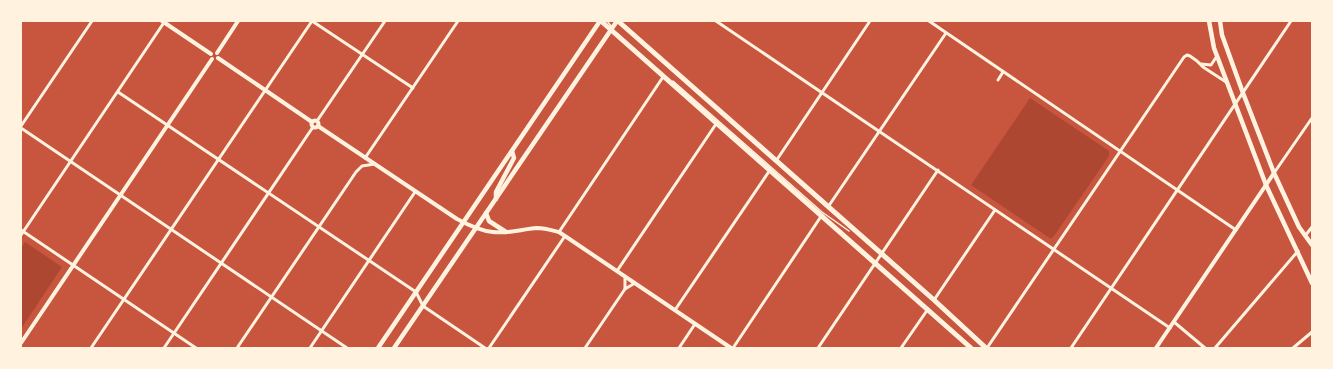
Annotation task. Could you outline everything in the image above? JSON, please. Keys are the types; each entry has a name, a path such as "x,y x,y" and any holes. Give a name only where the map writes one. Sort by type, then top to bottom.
{"main road":[{"path":"378,348 600,21 612,29 716,124 876,262 971,348"},
{"path":"394,348 618,21 934,300 986,348"},
{"path":"1209,21 1210,33 1217,56 1266,185 1312,283"},
{"path":"1220,21 1222,35 1274,173 1299,226 1312,246"},
{"path":"496,199 496,192 514,158 512,151"},
{"path":"486,213 489,221 506,232"}],"street":[{"path":"92,21 21,127 347,348"},
{"path":"21,343 74,265 121,195 168,126 212,59 210,57 211,54 164,21 118,92 22,232 74,265 196,348"},
{"path":"238,21 217,53 218,58 312,122 311,124 313,127"},
{"path":"90,348 312,21 413,88"},
{"path":"312,122 314,120 317,121 385,21"},
{"path":"366,158 458,21"},
{"path":"716,21 1170,328"},
{"path":"776,161 870,21"},
{"path":"929,21 1236,230"},
{"path":"1071,348 1291,21"},
{"path":"828,207 946,32"},
{"path":"211,54 214,52 217,53"},
{"path":"986,348 1184,57 1187,55 1190,56 1228,83"},
{"path":"1201,64 1211,64 1217,56"},
{"path":"212,59 216,60 218,58"},
{"path":"998,80 1003,72"},
{"path":"559,232 664,77"},
{"path":"118,92 416,292 423,306 485,348"},
{"path":"1156,348 1312,118"},
{"path":"317,121 319,124 318,126 415,192 476,228 491,232 506,232 537,228 559,232 732,348 822,216"},
{"path":"617,271 716,124"},
{"path":"164,348 313,127 315,128 318,126"},
{"path":"237,348 356,172 364,166 375,164"},
{"path":"675,310 770,170"},
{"path":"818,348 938,170"},
{"path":"310,348 415,192"},
{"path":"934,300 995,210"},
{"path":"1305,236 1312,227"},
{"path":"489,348 565,236"},
{"path":"1215,348 1298,251"},
{"path":"585,348 624,290 626,281 625,276"},
{"path":"624,290 635,283"},
{"path":"901,348 928,309"},
{"path":"1174,322 1205,348"},
{"path":"679,348 695,324"},
{"path":"1293,348 1312,332"}],"lane":[{"path":"607,21 619,36 685,91 822,212 849,231"}],"shaded area":[{"path":"1030,98 1109,151 1109,156 1051,239 971,185"},
{"path":"25,242 62,267 21,329 21,248"}]}
